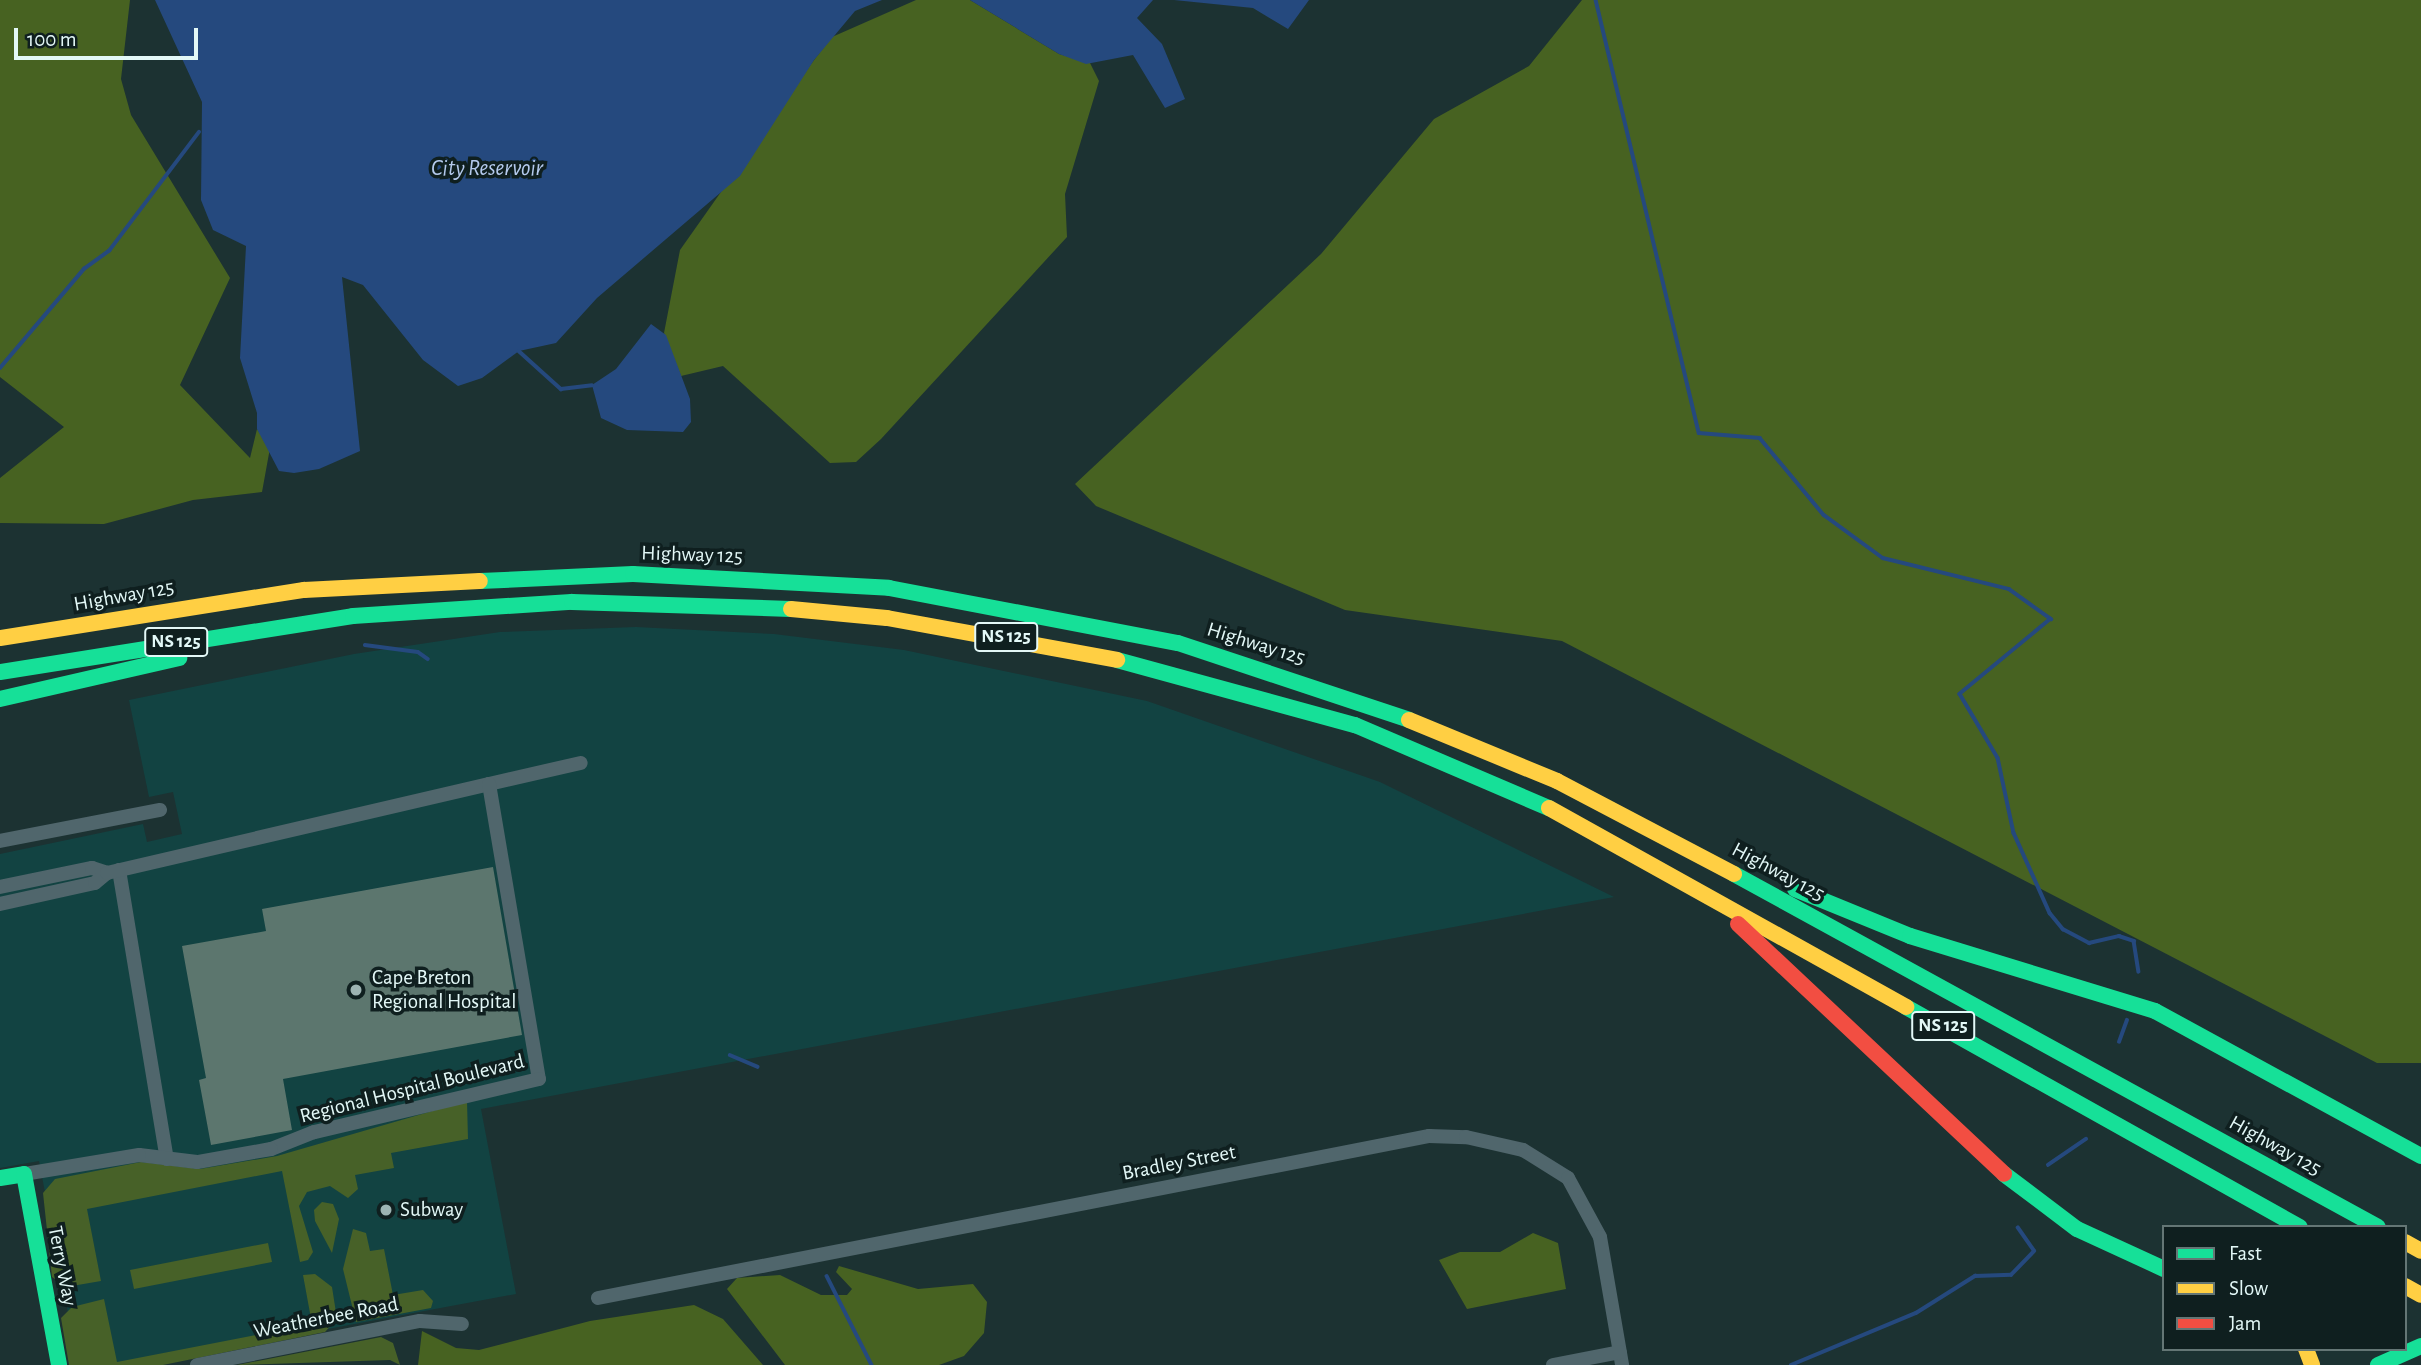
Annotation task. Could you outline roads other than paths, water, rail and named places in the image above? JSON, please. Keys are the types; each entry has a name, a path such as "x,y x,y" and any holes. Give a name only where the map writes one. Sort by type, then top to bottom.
{"main road":[{"name":"Highway 125","path":"0,638 174,608 304,590 542,575 713,575 959,598 1159,639 1290,676 1464,740 1645,826 2374,1225"},
{"name":"NS 125","path":"0,672 353,616 509,603 716,605 915,621 1046,644 1201,680 1355,725 1468,770 1624,846 2296,1225"},
{"path":"0,620 174,608"},
{"path":"0,699 353,616"},
{"path":"1645,826 1910,936 2155,1011 2264,1066 2421,1156"},
{"path":"1624,846 1777,957 1962,1138 2042,1206 2162,1268"},
{"path":"0,1178 24,1174"},
{"name":"Terry Way","path":"24,1174 59,1365"},
{"path":"2378,1365 2421,1346"},
{"path":"2417,1365 2421,1359"}],"street":[{"path":"0,904 95,883 113,872 581,763"},
{"name":"Regional Hospital Boulevard","path":"24,1174 139,1155 197,1162 271,1149 327,1128 539,1079 489,784"},
{"path":"0,841 160,810"},
{"path":"0,887 92,868 113,872"},
{"path":"113,872 167,1159"},
{"name":"Bradley Street","path":"597,1298 1429,1136 1466,1137 1523,1150 1568,1178 1600,1237 1621,1359"},
{"name":"Weatherbee Road","path":"197,1365 420,1321 462,1324"},
{"path":"1553,1365 1621,1359"}],"water":[{"name":"City Reservoir","path":"155,0 882,0 855,11 814,60 740,176 597,298 556,343 519,351 482,378 458,386 423,360 363,285 342,277 360,451 319,469 294,473 279,471 257,429 257,413 240,358 246,246 213,230 201,200 202,102"},
{"path":"970,0 1153,0 1137,18 1162,44 1185,99 1165,108 1133,55 1086,64 1059,54"},
{"path":"1174,0 1309,0 1288,29 1253,8"},
{"path":"651,324 666,335 690,399 691,422 683,432 627,430 601,418 592,385 616,369"}],"waterway":[{"path":"1596,0 1699,433 1760,438 1824,515 1883,558 2009,589 2051,619 1960,694 1998,758 2014,833 2050,913 2063,929 2089,943 2119,936 2134,941 2139,972"},
{"path":"0,368 84,269 109,251 199,132"},
{"path":"519,351 561,389 592,385"},
{"path":"365,645 418,652 428,659"},
{"path":"2119,1042 2127,1020"},
{"path":"730,1055 758,1067"},
{"path":"2048,1165 2086,1139"},
{"path":"1791,1365 1916,1313 1975,1276 2011,1275 2034,1251 2018,1228"},
{"path":"827,1276 872,1365"}],"place":[{"name":"Cape Breton Regional Hospital","path":"356,990"},
{"name":"Subway","path":"386,1210"}]}
